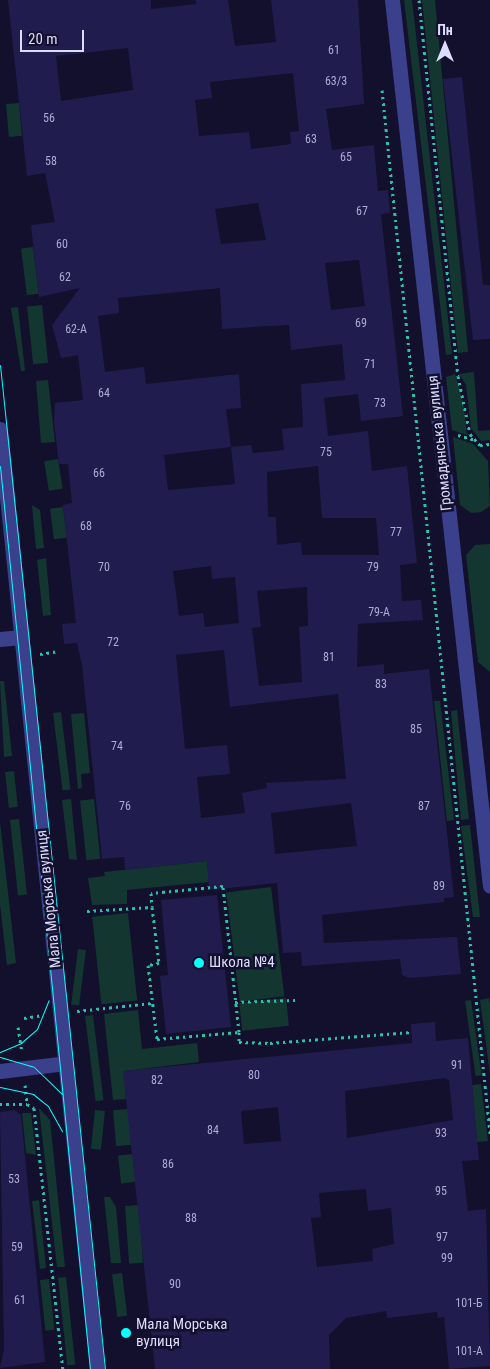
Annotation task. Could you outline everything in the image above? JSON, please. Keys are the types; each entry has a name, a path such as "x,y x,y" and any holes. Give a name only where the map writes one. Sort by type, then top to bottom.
{"street":[{"name":"Громадянська вулиця","path":"392,0 490,886"},
{"name":"Мала Морська вулиця","path":"0,429 97,1369"},
{"path":"0,639 22,637"},
{"path":"0,1071 66,1064"}],"path":[{"path":"419,0 458,376 470,434 480,444 490,444"},
{"path":"381,86 490,1133"},
{"path":"238,1032 157,1039 148,965 159,963 150,893 223,886 235,1002 238,1032 239,1042 270,1043 412,1032"},
{"path":"87,911 152,907"},
{"path":"235,1002 295,1000"},
{"path":"24,1018 61,1012 152,1003"},
{"path":"18,1027 27,1104"},
{"path":"0,1104 27,1104 34,1108 63,1369"}],"green space":[{"path":"404,0 412,0 452,354 446,355"},
{"path":"422,0 435,0 468,352 458,353"},
{"path":"19,103 22,136 9,137 6,104"},
{"path":"33,247 39,294 27,295 21,248"},
{"path":"42,305 48,363 33,364 27,307"},
{"path":"18,307 25,371 21,371 11,308"},
{"path":"474,372 478,431 490,430 490,440 481,441 471,428 466,385 459,374"},
{"path":"455,374 463,402 467,435 452,430 446,377"},
{"path":"48,380 55,442 41,443 36,381"},
{"path":"453,437 473,444 488,461 490,506 481,512 471,513 460,505"},
{"path":"58,459 63,489 49,491 44,461"},
{"path":"32,505 40,510 44,548 36,549"},
{"path":"63,507 67,538 54,539 50,509"},
{"path":"490,544 490,672 478,662 466,555 475,545"},
{"path":"46,558 51,615 43,616 37,560"},
{"path":"0,681 4,681 12,756 4,757"},
{"path":"434,701 440,701 454,820 447,821"},
{"path":"457,710 469,819 461,820 451,711"},
{"path":"61,712 71,789 63,790 53,713"},
{"path":"84,713 90,773 81,774 82,788 78,789 71,714"},
{"path":"14,771 18,807 9,808 5,772"},
{"path":"71,799 77,860 69,859 62,800"},
{"path":"94,799 100,859 86,860 80,800"},
{"path":"19,819 27,895 18,896 10,820"},
{"path":"0,822 16,963 7,965 0,904"},
{"path":"470,825 480,917 473,917 461,826"},
{"path":"207,861 209,882 127,890 127,904 92,905 88,878 105,876 104,872"},
{"path":"271,887 284,996 240,1002 226,892"},
{"path":"128,913 137,1001 101,1004 92,917"},
{"path":"78,949 86,950 79,1006 71,1005"},
{"path":"286,998 289,1026 242,1031 239,1003"},
{"path":"489,998 490,1005 490,1074 480,1000"},
{"path":"471,1000 482,1075 476,1076 465,1001"},
{"path":"138,1010 142,1049 197,1043 199,1062 124,1071 126,1099 113,1100 104,1014"},
{"path":"93,1015 103,1100 96,1101 85,1016"},
{"path":"481,1084 488,1141 477,1142 472,1085"},
{"path":"39,1108 50,1120 65,1267 57,1267"},
{"path":"128,1109 131,1145 116,1146 113,1110"},
{"path":"95,1110 105,1111 101,1150 91,1149"},
{"path":"22,1113 31,1113 36,1155 26,1153"},
{"path":"133,1154 136,1182 121,1183 118,1156"},
{"path":"104,1197 110,1197 116,1207 121,1263 111,1263"},
{"path":"39,1200 46,1268 40,1269 32,1201"},
{"path":"139,1205 143,1263 129,1264 125,1206"},
{"path":"122,1273 127,1316 117,1317 112,1274"},
{"path":"66,1277 75,1365 67,1365 58,1278"},
{"path":"49,1279 54,1330 45,1331 40,1280"}],"building":[{"path":"8,0 151,0 151,9 196,4 196,0 228,0 235,46 276,42 271,0 358,0 364,104 326,109 332,150 374,145 378,191 388,190 390,213 381,214 403,416 361,421 358,394 324,398 328,436 368,431 372,471 407,466 417,563 400,565 402,601 421,600 423,620 358,624 357,667 384,664 384,674 429,669 454,897 444,898 444,902 322,915 324,943 457,937 461,974 409,978 402,975 400,959 302,966 301,952 283,953 277,883 209,890 207,861 125,870 124,857 102,859 82,665 77,643 64,644 62,624 76,623 63,505 72,503 68,464 59,464 54,422 55,403 83,400 78,355 61,358 52,325 80,288 39,297 31,225 55,222 45,173 27,176","holes":["128,48 133,90 61,101 56,56","293,73 299,131 290,132 291,144 251,149 249,132 199,136 195,100 212,98 210,82","258,203 266,240 221,244 215,209","359,260 365,306 331,310 325,263","220,288 222,329 289,325 291,350 342,344 345,380 301,384 303,427 282,429 284,450 253,453 251,445 231,447 226,409 241,408 239,374 146,384 144,367 105,372 98,316 119,313 118,298","231,447 235,484 168,490 164,455","318,466 322,518 376,518 379,555 302,555 301,542 277,545 276,517 268,517 267,472","211,566 212,579 235,577 239,623 205,627 203,613 179,616 173,571","307,587 308,626 299,627 302,682 259,686 252,628 261,627 257,591","224,650 230,707 338,694 346,779 266,783 267,788 242,793 245,813 201,818 197,777 230,774 227,745 185,749 176,655","351,803 357,846 275,854 271,813"]},
{"path":"462,77 483,285 490,285 490,339 473,340 443,79"},
{"path":"217,895 231,1027 166,1034 160,976 168,975 161,900"},
{"path":"435,1022 436,1041 468,1038 479,1160 462,1161 468,1211 486,1209 490,1366 449,1369 444,1317 438,1318 437,1312 387,1318 386,1311 346,1318 329,1335 330,1369 155,1369 123,1071 412,1043 411,1024","holes":["444,1078 449,1080 453,1120 347,1138 345,1091","278,1107 281,1141 244,1144 241,1111","366,1189 368,1211 391,1208 394,1244 372,1249 373,1261 317,1267 311,1218 321,1217 319,1193"]},
{"path":"15,1110 21,1115 45,1362 0,1368 4,1349 0,1112"}],"tram line":[{"path":"0,365 105,1369"},
{"path":"0,466 90,1369"},
{"path":"0,1052 21,1043 37,1029 49,1000"},
{"path":"0,1057 34,1067 62,1094"},
{"path":"0,1087 33,1094 48,1106 62,1131"}],"place":[{"name":"Школа №4","path":"199,963"},
{"name":"Мала Морська вулиця","path":"126,1333"}]}
